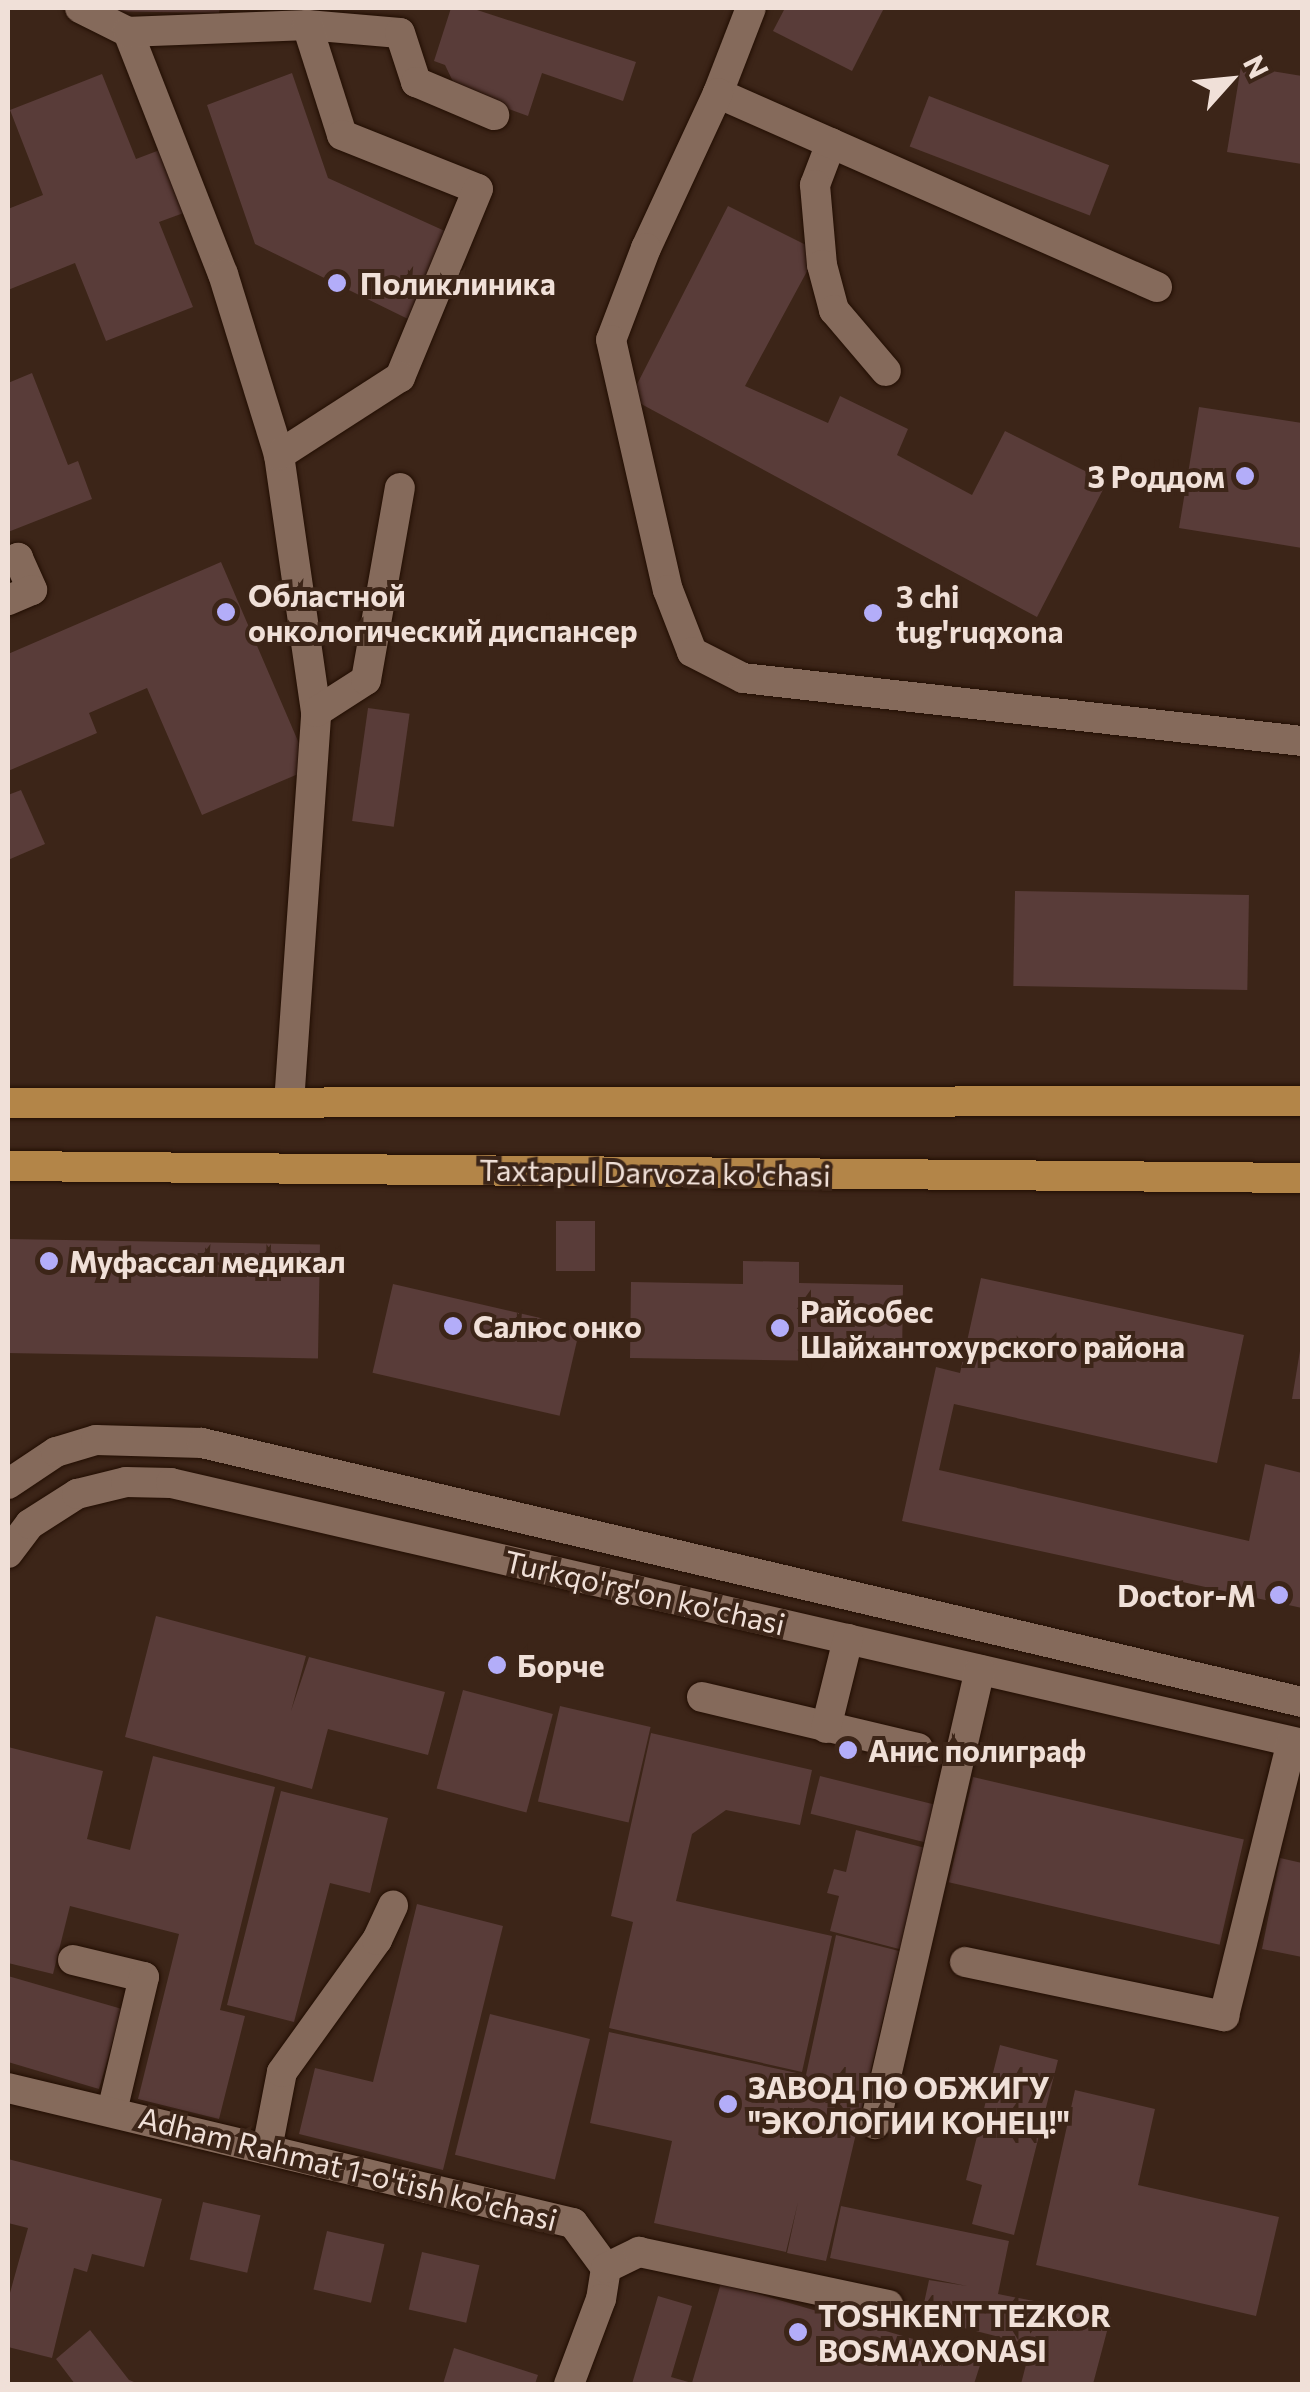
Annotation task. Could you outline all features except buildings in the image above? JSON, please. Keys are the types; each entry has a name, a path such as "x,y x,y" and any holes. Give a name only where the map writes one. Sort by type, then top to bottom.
{"main road":[{"path":"8,1103 1302,1101"},
{"name":"Taxtapul Darvoza ko'chasi","path":"8,1166 1302,1178"}],"street":[{"path":"80,8 128,32 308,25 400,32 416,82 494,115"},
{"path":"752,8 718,93 646,248 611,340 668,590 692,652 742,678 1302,741"},
{"path":"279,455 400,377 478,190 342,135 308,25"},
{"path":"128,32 224,274 279,455 316,712 289,1103"},
{"path":"718,93 1156,287"},
{"path":"831,143 814,185 822,265 834,310 886,371"},
{"path":"316,712 366,680 400,488"},
{"path":"8,562 18,558 32,590 8,600"},
{"name":"Turkqo'rg'on ko'chasi","path":"8,1484 56,1452 96,1440 202,1443 1302,1699"},
{"name":"Turkqo'rg'on ko'chasi","path":"8,1554 30,1524 77,1494 126,1482 171,1483 1297,1743"},
{"path":"826,1728 848,1639"},
{"path":"875,2124 980,1670"},
{"path":"702,1697 918,1748"},
{"path":"965,1962 1224,2016 1297,1743"},
{"path":"268,2149 282,2072 376,1940 393,1905"},
{"path":"72,1960 144,1977 112,2110"},
{"name":"Adham Rahmat 1-o'tish ko'chasi","path":"8,2088 574,2223 606,2268"},
{"path":"569,2384 602,2299 606,2268 639,2252 888,2305"}],"place":[{"name":"Поликлиника","path":"337,283"},
{"name":"3 Роддом","path":"1245,476"},
{"name":"Областной онкологический диспансер","path":"226,612"},
{"name":"3 chi tug'ruqxona","path":"873,613"},
{"name":"Муфассал медикал","path":"49,1261"},
{"name":"Салюс онко","path":"453,1326"},
{"name":"Райсобес Шайхантохурского района","path":"780,1328"},
{"name":"Doctor-M","path":"1279,1595"},
{"name":"Борче","path":"497,1665"},
{"name":"Анис полиграф","path":"848,1750"},
{"name":"ЗАВОД ПО ОБЖИГУ \"ЭКОЛОГИИ КОНЕЦ!\"","path":"728,2104"},
{"name":"TOSHKENT TEZKOR BOSMAXONASI","path":"798,2332"}]}
